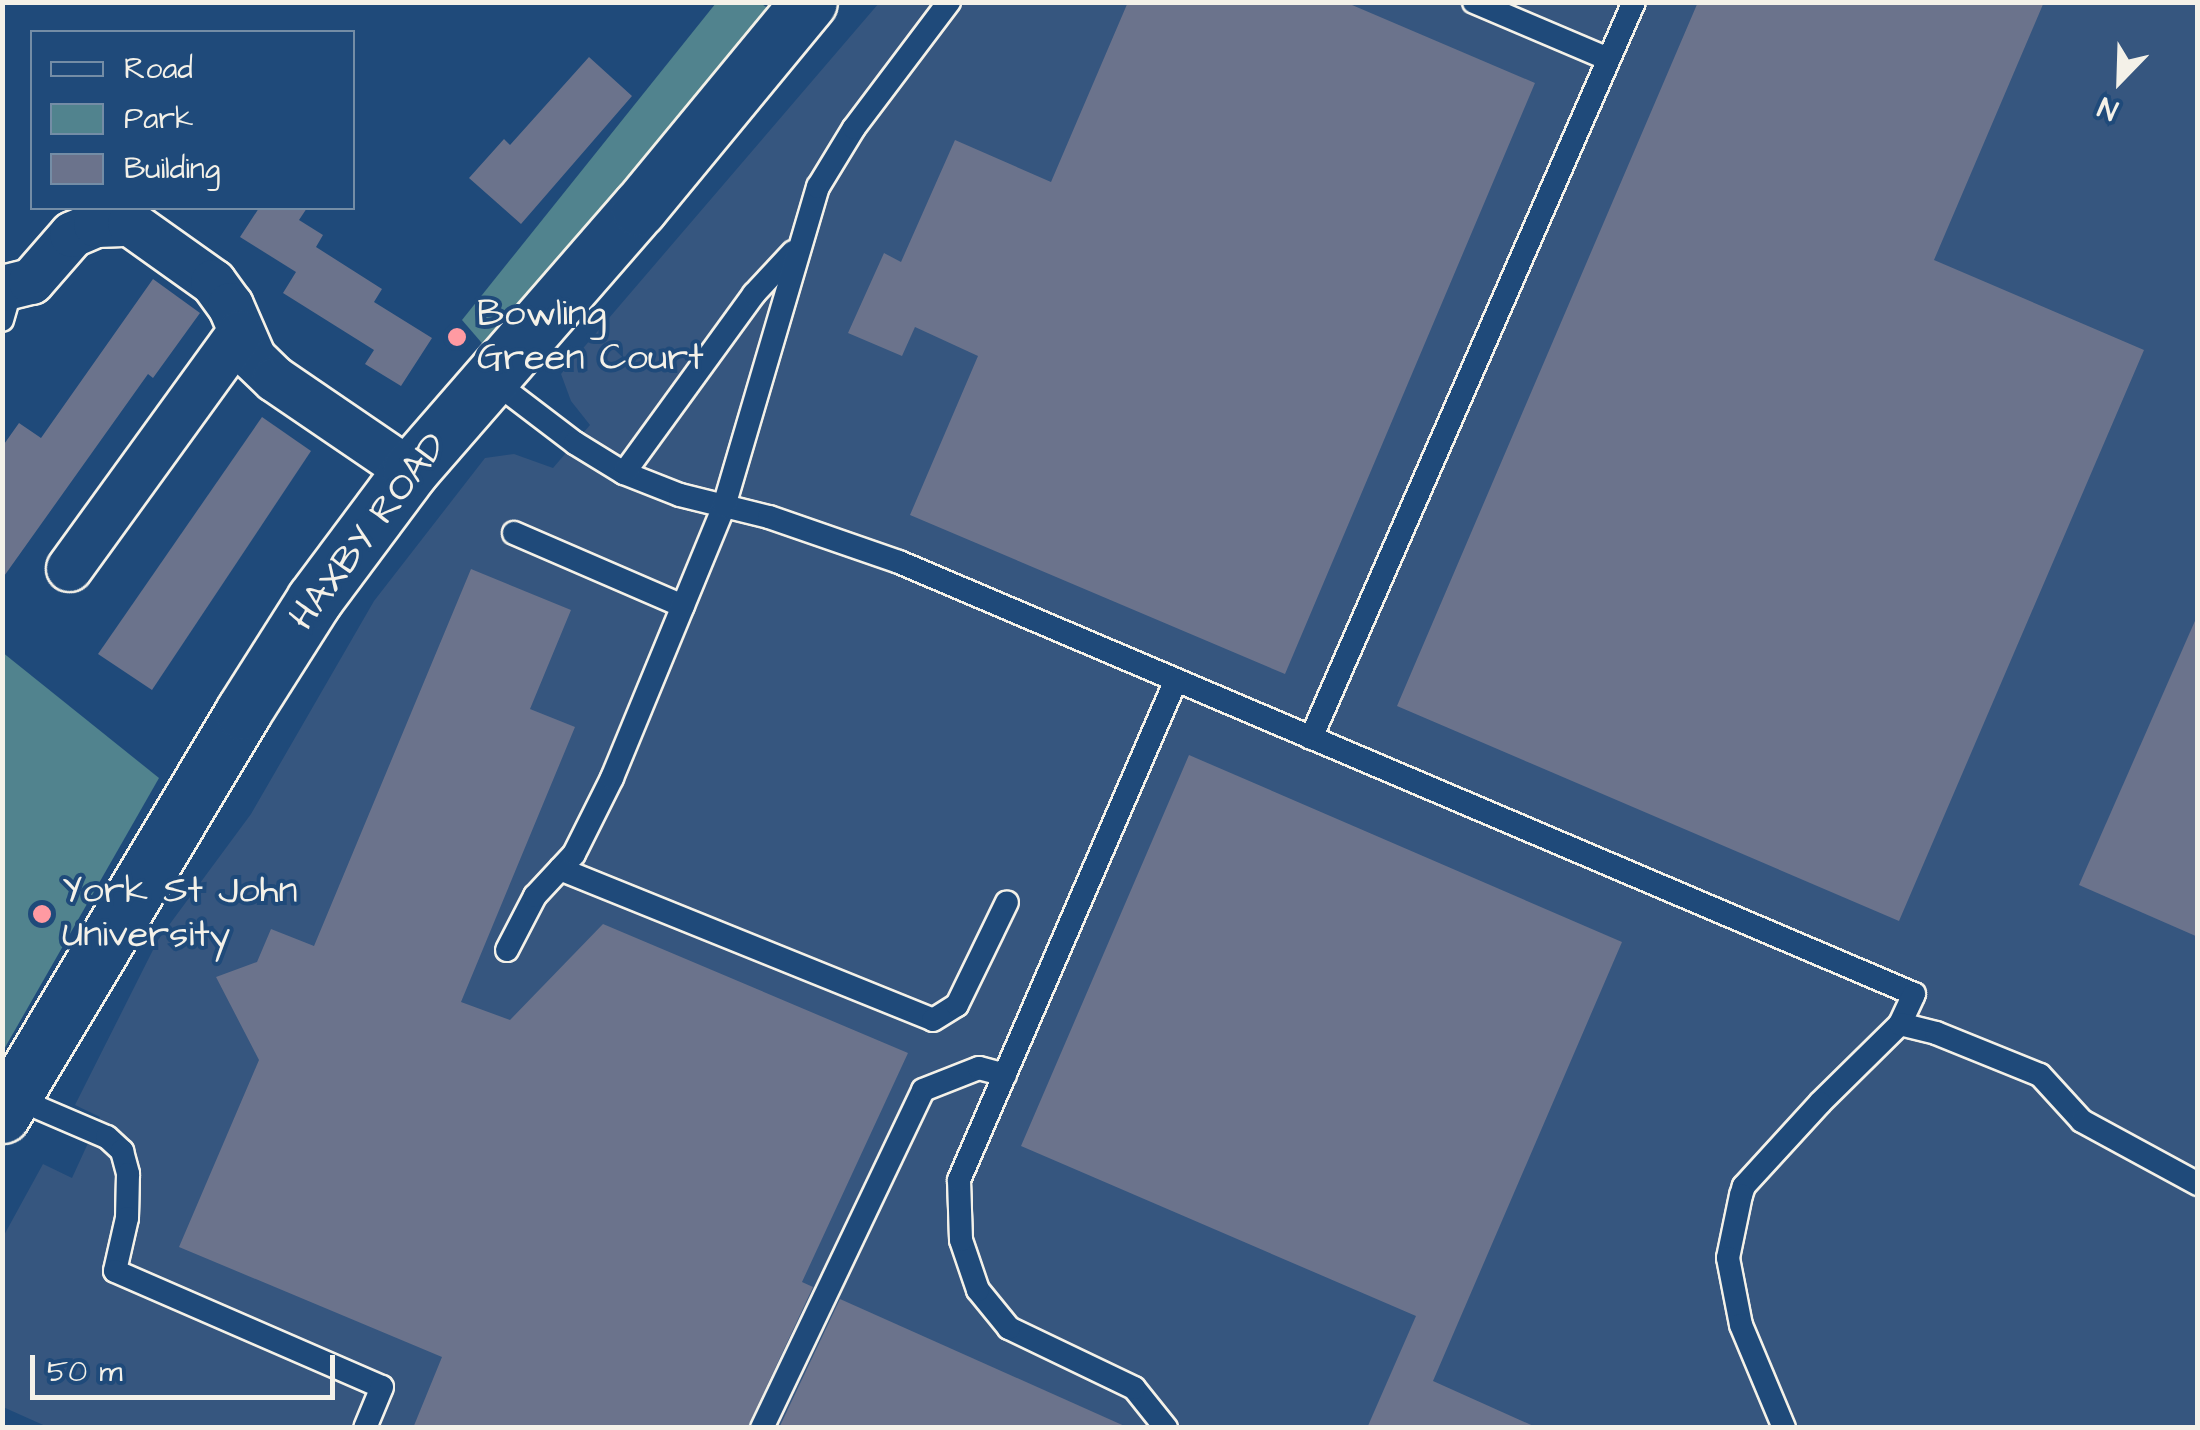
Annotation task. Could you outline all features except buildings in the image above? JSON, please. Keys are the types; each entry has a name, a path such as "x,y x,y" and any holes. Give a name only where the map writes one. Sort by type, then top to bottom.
{"street":[{"name":"HAXBY ROAD","path":"8,1106 314,600 410,472 639,208 793,8"},
{"path":"5,299 31,281 72,234 116,214 213,282 230,305 239,333 254,358 276,379 410,472"},
{"path":"69,568 239,333"}],"lane":[{"path":"507,950 535,896 574,854 612,778 724,506 818,187 854,128 950,2"},
{"path":"1474,2 1608,60"},
{"path":"1311,738 1634,2"},
{"path":"624,473 754,294 799,246"},
{"path":"489,377 575,443 624,473 680,495 769,516 899,562 1914,994 1900,1024 1820,1103 1744,1186 1741,1195 1728,1258 1741,1325 1784,1428"},
{"path":"514,534 683,606"},
{"path":"1166,1428 1134,1388 1010,1328 978,1290 961,1240 959,1180 1176,680"},
{"path":"560,869 933,1020 957,1004 1007,902"},
{"path":"1900,1024 2040,1075 2082,1120 2198,1184"},
{"path":"762,1428 923,1090 978,1068 1004,1075"},
{"path":"8,1106 107,1138 122,1151 128,1174 127,1218 115,1271 382,1388 366,1428"}],"shaded area":[{"path":"879,3 2197,3 2197,1427 50,1428 3,1407 3,1237 43,1164 72,1178 100,1117 75,1105 158,940 251,814 374,601 485,458 514,454 553,468 590,425 571,401 561,374"}],"green space":[{"path":"716,3 760,3 771,10 487,349 462,320"},
{"name":"York St John University","path":"2,652 159,778 3,1051 2,1051"}],"place":[{"name":"Bowling Green Court","path":"457,337"},
{"name":"York St John University","path":"42,914"}]}
